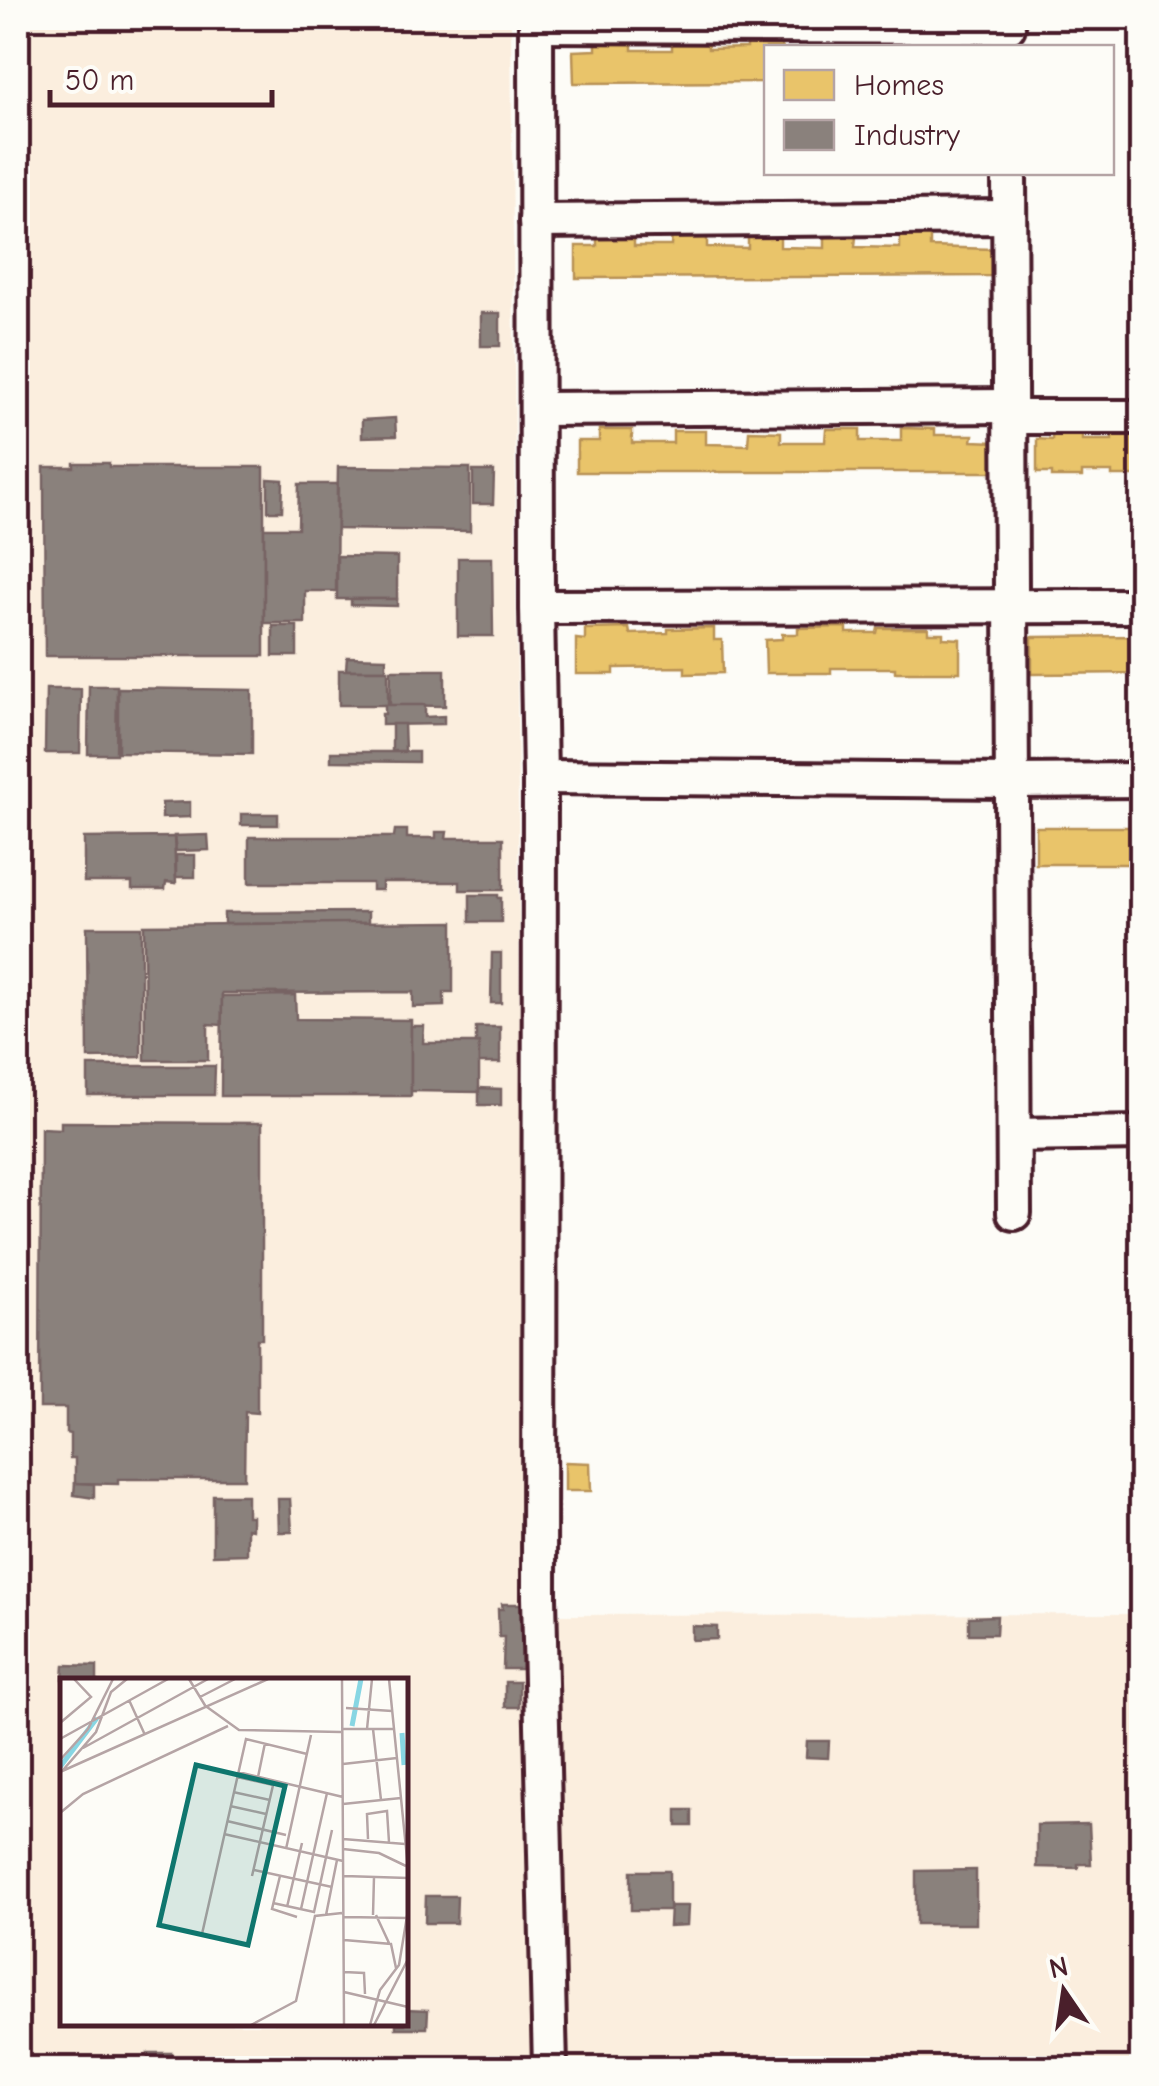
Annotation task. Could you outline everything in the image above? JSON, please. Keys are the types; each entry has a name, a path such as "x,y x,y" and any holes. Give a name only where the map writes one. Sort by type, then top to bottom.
{"street":[{"path":"550,2068 539,1597 536,21 1008,31"},
{"path":"1009,175 1014,1212"},
{"path":"536,221 1009,217"},
{"path":"537,409 1010,411 1142,416"},
{"path":"537,607 1142,606"},
{"path":"540,777 1142,780"},
{"path":"1014,1134 1142,1134"}],"shaded area":[{"path":"18,18 511,18 525,1615 1141,1614 1141,2068 18,2068"}],"building: Homes":[{"path":"672,37 707,37 708,49 747,48 747,38 782,38 782,45 764,45 764,82 574,83 573,51 596,50 596,38 632,38 632,50 672,50"},
{"path":"901,38 972,43 972,45 901,45"},
{"path":"597,234 634,234 634,246 671,246 672,234 707,235 707,247 748,248 748,235 780,236 780,247 825,248 825,235 856,236 855,247 900,248 900,235 930,236 930,247 992,249 992,276 576,278 576,246 597,246"},
{"path":"901,428 935,429 935,435 973,435 972,441 994,442 994,472 577,472 577,441 599,441 599,430 632,430 632,443 673,443 673,431 706,431 706,444 748,445 749,431 781,432 781,442 825,442 826,429 860,429 860,441 901,441"},
{"path":"1053,428 1082,428 1082,440 1112,440 1112,428 1142,428 1141,476 1082,472 1082,477 1052,477 1052,473 1037,473 1037,439 1052,440"},
{"path":"847,627 847,633 877,633 878,628 928,628 928,633 960,639 960,672 831,668 831,673 766,673 765,640 798,634 798,628"},
{"path":"629,628 630,634 714,628 714,640 722,640 723,673 685,674 685,667 614,668 614,674 576,674 576,639 585,640 585,629"},
{"path":"1142,636 1142,673 1032,674 1032,637"},
{"path":"1036,827 1142,827 1142,864 1036,864"},
{"path":"565,1462 590,1463 591,1491 565,1491"}],"building: Industry":[{"path":"481,313 500,313 500,346 481,346"},
{"path":"395,418 396,436 362,437 362,420"},
{"path":"74,463 109,463 109,467 264,467 264,656 45,656 44,467 74,467"},
{"path":"338,467 470,468 470,531 337,529"},
{"path":"473,471 494,471 493,504 473,504"},
{"path":"268,479 283,480 282,511 268,511"},
{"path":"299,484 337,484 336,591 305,591 305,623 264,623 264,528 298,528"},
{"path":"337,556 397,557 397,599 337,599"},
{"path":"458,558 492,558 493,636 458,636"},
{"path":"351,599 397,599 397,606 351,605"},
{"path":"273,626 297,626 297,656 273,656"},
{"path":"347,657 386,658 386,670 346,670"},
{"path":"339,670 388,670 388,705 339,705"},
{"path":"391,670 445,670 445,706 390,705"},
{"path":"89,686 117,686 116,754 88,754"},
{"path":"118,688 252,690 252,754 118,752"},
{"path":"46,689 81,689 80,753 45,753"},
{"path":"385,705 425,705 425,717 444,716 444,724 382,725"},
{"path":"392,724 404,724 405,751 392,751"},
{"path":"331,752 418,752 418,762 331,761"},
{"path":"190,802 190,817 162,818 162,803"},
{"path":"241,814 278,814 278,825 241,825"},
{"path":"395,830 407,830 407,838 436,838 436,832 447,832 446,838 503,838 503,890 460,890 460,882 382,882 382,890 372,890 372,883 249,883 249,837 394,837"},
{"path":"208,835 209,850 176,851 174,836"},
{"path":"174,837 176,883 166,882 165,889 132,889 132,882 84,882 84,838"},
{"path":"176,855 195,855 195,877 176,877"},
{"path":"470,895 498,895 501,922 470,922"},
{"path":"368,912 368,923 224,924 224,913"},
{"path":"453,922 453,992 444,992 444,1006 413,1007 413,992 222,993 222,1025 208,1024 208,1060 145,1060 144,925"},
{"path":"87,927 141,927 141,1057 88,1058"},
{"path":"492,953 501,953 501,1003 491,1003"},
{"path":"295,995 296,1019 411,1020 411,1096 221,1096 222,996"},
{"path":"411,1026 424,1026 423,1043 479,1043 479,1092 411,1091"},
{"path":"476,1027 500,1027 500,1063 479,1063"},
{"path":"88,1066 215,1066 214,1095 88,1095"},
{"path":"479,1088 501,1089 501,1105 479,1105"},
{"path":"61,1122 262,1123 262,1339 257,1339 257,1413 245,1412 244,1479 75,1483 66,1408 40,1408 41,1128 61,1129"},
{"path":"75,1483 94,1484 94,1498 74,1495"},
{"path":"213,1495 247,1495 247,1516 252,1516 252,1529 247,1528 247,1554 213,1555"},
{"path":"278,1499 290,1499 292,1532 279,1532"},
{"path":"502,1604 522,1604 522,1669 503,1669 504,1637 499,1637 498,1609 503,1609"},
{"path":"997,1616 996,1634 969,1634 969,1617"},
{"path":"692,1626 717,1627 717,1639 692,1640"},
{"path":"64,1665 97,1666 97,1678 63,1678"},
{"path":"505,1682 519,1682 519,1707 505,1707"},
{"path":"807,1741 829,1741 828,1758 806,1757"},
{"path":"677,1810 692,1810 692,1826 677,1826"},
{"path":"1089,1824 1091,1864 1078,1864 1078,1868 1037,1867 1037,1825"},
{"path":"976,1870 976,1924 916,1924 916,1871"},
{"path":"631,1871 669,1871 669,1910 631,1910"},
{"path":"426,1896 457,1896 456,1923 425,1923"},
{"path":"670,1906 688,1906 687,1925 669,1926"},
{"path":"408,2009 428,2010 427,2028 396,2028 408,2026"},
{"path":"148,2053 172,2053 171,2068 148,2068"}]}
